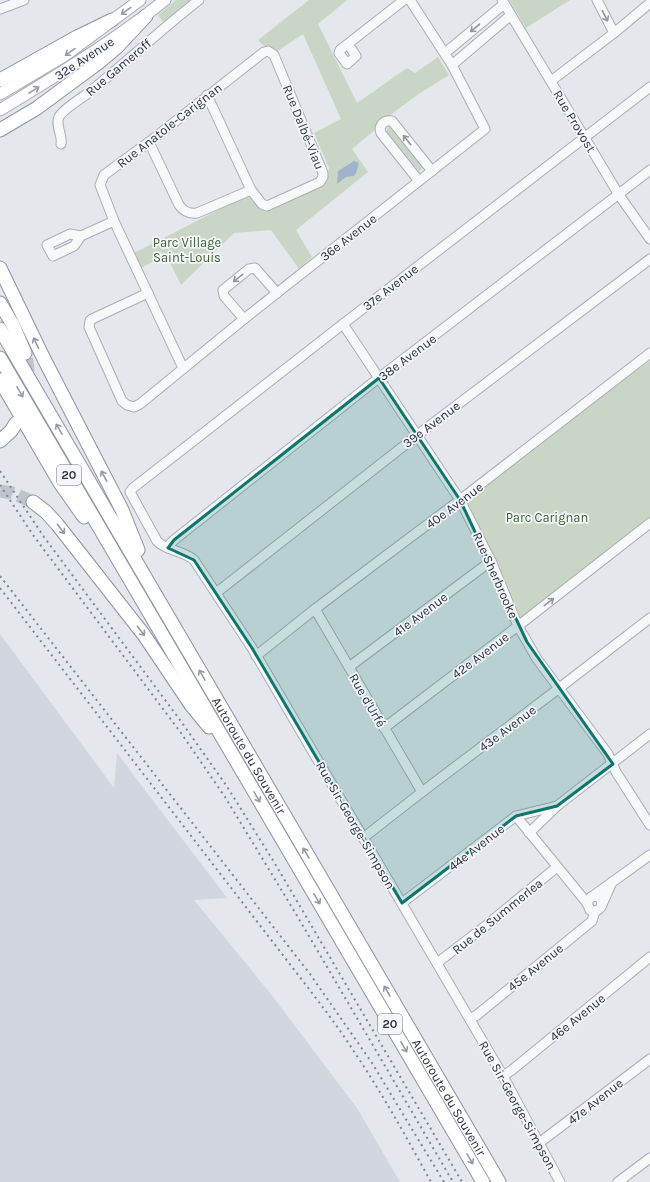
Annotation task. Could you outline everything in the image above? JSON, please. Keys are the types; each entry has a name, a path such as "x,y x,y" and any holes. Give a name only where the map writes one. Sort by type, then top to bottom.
{"highway":[{"path":"0,130 37,108 98,63 117,47 146,16"},
{"path":"0,80 76,37 112,20"},
{"path":"0,120 98,63"},
{"path":"0,268 47,365 122,510 153,589"},
{"path":"0,303 13,325 25,353"},
{"name":"Autoroute du Souvenir","path":"0,329 499,1182"},
{"name":"Autoroute du Souvenir","path":"0,358 483,1182"},
{"path":"0,380 60,483 138,592"},
{"path":"0,441 11,431 16,423"},
{"path":"33,502 46,512 54,521 144,635 191,705 238,763"}],"main road":[{"name":"32e Avenue","path":"0,94 59,59 140,0"},
{"name":"32e Avenue","path":"0,110 80,62 113,40 146,16 164,0"}],"street":[{"path":"1,6 24,0"},
{"name":"Rue Gameroff","path":"61,144 62,138 58,120 60,115 102,82 173,20 199,0"},
{"path":"348,44 404,0"},
{"name":"36e Avenue","path":"148,293 92,318 89,327 122,401 127,405 134,407 140,404 244,319 485,129 452,65 410,0"},
{"path":"597,0 614,33"},
{"path":"445,53 503,2"},
{"name":"Rue Provost","path":"503,2 619,194 650,239"},
{"path":"551,80 614,33 650,3"},
{"path":"452,65 511,15"},
{"name":"Rue Anatole-Carignan","path":"183,368 114,221 100,186 101,181 104,175 149,142 207,95 264,52 268,51 274,54"},
{"name":"Rue Dalbé-Viau","path":"207,95 251,190 262,204 267,206 320,182 323,177 323,173 274,54"},
{"name":"37e Avenue","path":"132,489 650,86"},
{"path":"419,181 381,133 381,124 387,120 392,121 432,171"},
{"path":"149,142 179,205 184,211 191,214 197,213 251,190"},
{"name":"38e Avenue","path":"168,548 174,540 379,378 650,170"},
{"path":"81,236 114,221"},
{"name":"39e Avenue","path":"216,593 417,435 650,259"},
{"path":"244,319 224,296 223,290 249,269 255,268 277,293"},
{"name":"Rue Sherbrooke","path":"343,324 460,500 491,561 518,626 537,659 608,754 616,772 650,825"},
{"name":"40e Avenue","path":"256,656 315,609 460,500 650,353"},
{"name":"Rue Sir-George-Simpson","path":"132,489 131,495 155,539 161,545 186,554 194,560 256,656 503,1076 560,1182"},
{"name":"42e Avenue","path":"384,728 650,523"},
{"name":"41e Avenue","path":"349,667 491,561"},
{"name":"Rue d'Urfé","path":"315,609 422,792"},
{"name":"43e Avenue","path":"363,838 650,618"},
{"name":"44e Avenue","path":"529,833 557,806 650,734"},
{"name":"44e Avenue","path":"402,903 516,816 557,806"},
{"path":"516,816 586,903 588,908 599,908 601,899 593,896"},
{"path":"586,903 588,898 593,896 650,855"},
{"name":"Rue de Summerlea","path":"437,963 488,924 557,867"},
{"name":"45e Avenue","path":"470,1019 477,1015 592,921 612,882"},
{"name":"46e Avenue","path":"503,1076 650,957"},
{"name":"47e Avenue","path":"539,1143 650,1059"},
{"path":"618,1182 650,1158"}],"highlighted area":[{"path":"379,378 460,500 527,642 613,764 557,806 516,816 402,903 252,648 194,560 168,548 174,540"}],"shaded area":[{"path":"0,634 114,788 117,753 227,898 194,900 270,993 357,1108 400,1182 0,1182"}],"green space":[{"path":"176,0 190,0 163,22 158,15"},
{"name":"Parc Village Saint-Louis","path":"309,0 347,0 318,24 357,103 407,68 415,73 438,57 449,75 417,95 377,125 375,130 352,149 368,172 296,230 312,257 299,269 271,230 234,233 181,285 166,255 141,268 134,253 246,196 252,199 261,208 323,184 328,176 329,168 314,133 341,119 303,34 276,52 258,40"},
{"path":"509,0 570,0 526,28"},
{"path":"389,126 423,167 419,171 386,132"},
{"name":"Parc Carignan","path":"650,361 650,523 519,625 460,496"}],"water":[{"path":"354,161 359,163 354,176 346,177 337,184 338,171"}],"tunnel":[{"path":"23,409 27,395 28,381 28,367 25,353"},
{"path":"0,491 12,493 33,502"}],"railway":[{"path":"0,471 44,537 180,720 226,785 274,862 462,1182"},
{"path":"0,485 33,535 181,733 225,797 296,914 453,1182"},
{"path":"0,576 310,974 372,1063 444,1182"},
{"path":"0,588 333,1021 375,1085 431,1182"}]}
